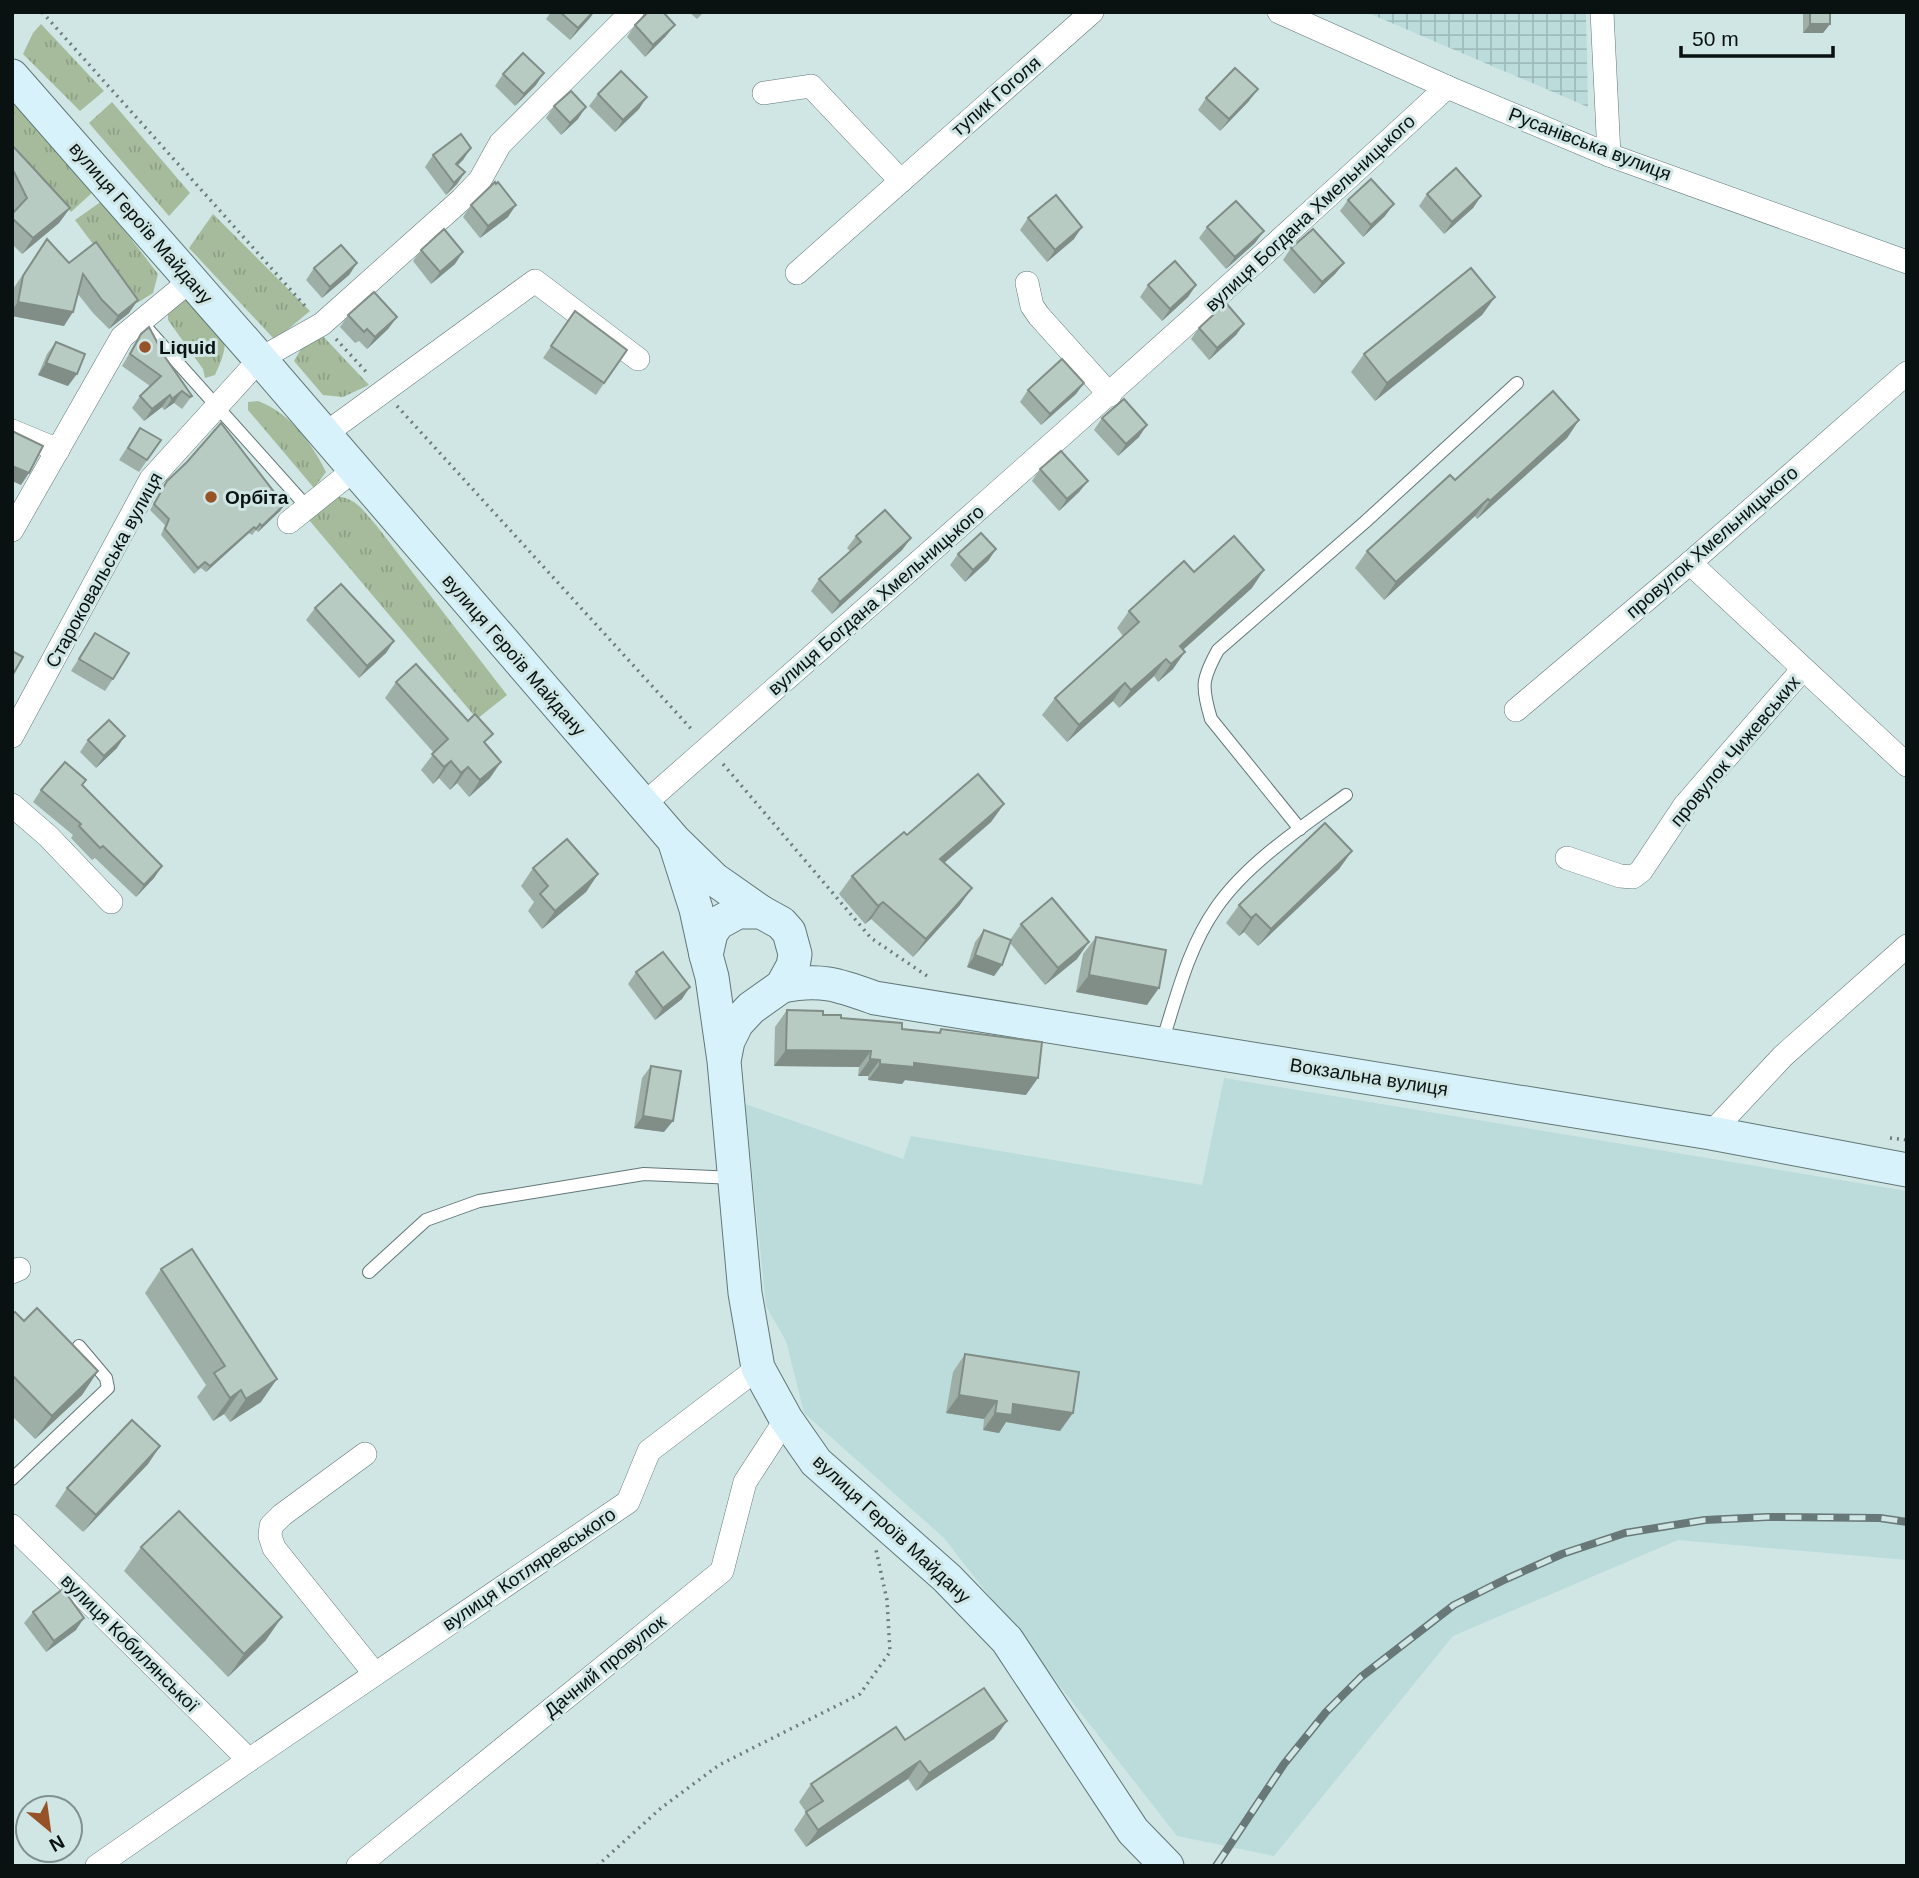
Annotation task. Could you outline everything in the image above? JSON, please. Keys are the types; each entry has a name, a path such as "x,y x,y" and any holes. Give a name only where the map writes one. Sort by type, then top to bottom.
{"street":[{"name":"Староковальська вулиця","path":"12,736 151,479 260,359 322,324 462,200 480,180 500,144 632,12"},
{"name":"тупик Гоголя","path":"797,273 1092,12"},
{"name":"Русанівська вулиця","path":"1279,12 1609,155 1907,262"},
{"path":"1602,12 1609,155"},
{"name":"вулиця Героїв Майдану","path":"12,76 260,359 674,841 714,878 781,923 793,943"},
{"path":"764,93 811,86 901,181"},
{"name":"вулиця Богдана Хмельницького","path":"643,805 1110,395 1251,269 1447,87"},
{"path":"12,530 122,337 191,280"},
{"path":"324,434 535,281 638,359"},
{"path":"1027,283 1032,306 1039,316 1110,395"},
{"name":"провулок Хмельницького","path":"1516,710 1690,564 1907,373"},
{"path":"12,431 58,450"},
{"path":"289,522 355,469"},
{"path":"1690,564 1907,765"},
{"name":"провулок Чижевських","path":"1567,858 1620,876 1633,877 1642,870 1685,805 1803,669"},
{"path":"12,805 48,836 111,902"},
{"name":"вулиця Героїв Майдану","path":"674,841 696,909 709,966"},
{"name":"вулиця Героїв Майдану","path":"761,912 738,912 718,923 707,944 724,1061 745,1293 758,1368 786,1419 816,1462 947,1578 1007,1640 1133,1831 1167,1866"},
{"path":"709,966 728,993 739,998 762,998 777,989 793,966 793,943"},
{"name":"Вокзальна вулиця","path":"793,943 814,968 833,984"},
{"path":"1711,1133 1783,1056 1907,946"},
{"name":"Вокзальна вулиця","path":"777,989 811,982 833,984 875,998 1711,1133 1907,1170"},
{"name":"вулиця Героїв Майдану","path":"724,1061 728,1041 737,1023 751,1008 777,989"},
{"name":"вулиця Котляревського","path":"97,1866 628,1502 649,1451 758,1368"},
{"name":"Дачний провулок","path":"358,1866 722,1571 746,1482 786,1419"},
{"path":"365,1454 282,1515 271,1526 270,1536 274,1548 375,1674"},
{"name":"вулиця Кобилянської","path":"12,1526 248,1760"}],"lane":[{"path":"141,321 307,507"},
{"path":"1300,829 1211,719 1205,697 1205,675 1218,650 1365,522 1517,383"},
{"path":"1162,1043 1180,982 1199,937 1217,906 1255,866 1346,795"},
{"path":"369,1272 426,1220 479,1201 644,1174 735,1178"},
{"path":"12,1479 108,1388 106,1378 79,1346"}],"path":[{"path":"42,12 322,324 709,747 871,938 926,977 937,980"},
{"path":"1880,1136 1907,1140"},
{"path":"597,1866 660,1808 719,1765 860,1694 890,1652 887,1600 874,1544"}],"shaded area":[{"path":"1366,12 1586,12 1588,107"},
{"path":"1224,1078 1907,1191 1907,1560 1678,1540 1453,1636 1274,1856 1177,1836 944,1538 804,1413 786,1341 766,1306 745,1104 903,1159 911,1136 1202,1185"}],"green space":[{"path":"41,24 104,91 80,111 23,54 33,33"},
{"path":"12,94 94,191 71,212 12,143"},
{"path":"112,102 190,193 169,216 89,123"},
{"path":"102,201 158,274 153,293 137,303 75,220"},
{"path":"213,214 310,311 275,340 189,248"},
{"path":"192,299 218,326 225,340 215,375 205,378 203,369 168,320 168,305"},
{"path":"321,334 369,385 343,397 323,395 294,361 306,340"},
{"path":"258,401 290,421 314,450 326,472 314,488 248,410 248,402"},
{"path":"332,496 353,501 366,513 507,695 477,719 309,520"}],"building":[{"path":"560,12 593,12 578,28"},
{"path":"648,12 663,12 675,25 653,45 635,25"},
{"path":"1810,12 1830,12 1830,24 1810,24"},
{"path":"523,53 544,73 524,94 503,74"},
{"path":"1235,68 1258,89 1229,119 1206,98"},
{"path":"621,71 647,97 623,120 598,94"},
{"path":"571,91 586,107 570,123 554,106"},
{"path":"461,134 471,148 456,164 465,172 454,183 433,155"},
{"path":"12,145 70,208 33,238 12,218 12,214 27,198 12,168"},
{"path":"1456,168 1481,196 1452,222 1427,194"},
{"path":"1371,179 1394,204 1371,225 1348,200"},
{"path":"498,182 516,205 488,226 471,205"},
{"path":"1056,195 1082,227 1055,250 1028,218"},
{"path":"1236,201 1264,231 1235,257 1207,227"},
{"path":"444,229 463,252 440,272 421,250"},
{"path":"1313,229 1344,263 1322,282 1291,248"},
{"path":"47,239 69,263 96,242 138,300 118,316 83,274 73,312 18,302 23,276"},
{"path":"341,245 357,263 330,287 314,268"},
{"path":"1175,261 1196,285 1170,309 1148,285"},
{"path":"1471,268 1495,297 1387,383 1364,354"},
{"path":"374,292 397,317 375,337 367,329 364,332 348,315"},
{"path":"1226,303 1244,324 1217,348 1199,328"},
{"path":"575,311 627,350 604,383 551,346"},
{"path":"149,327 165,357 192,396 182,391 172,399 170,395 152,409 140,396 161,376 130,354 141,334"},
{"path":"56,342 85,354 77,374 46,363"},
{"path":"1062,359 1084,383 1050,414 1028,390"},
{"path":"1553,391 1579,420 1396,582 1367,551 1450,475 1455,480"},
{"path":"1124,399 1147,425 1126,444 1102,418"},
{"name":"Орбіта","path":"221,423 284,505 262,526 260,524 256,529 254,527 210,566 205,562 198,568 165,529 169,519 154,504 167,481"},
{"path":"140,428 161,440 147,460 128,448"},
{"path":"12,431 43,446 29,473 12,466"},
{"path":"1061,451 1088,481 1067,499 1040,469"},
{"path":"885,510 911,538 840,602 819,579 861,542 856,536"},
{"path":"981,533 996,549 973,570 958,554"},
{"path":"1234,536 1264,570 1180,646 1185,652 1171,664 1166,659 1131,690 1125,683 1079,725 1055,698 1139,622 1129,611 1184,561 1194,572"},
{"path":"341,584 394,641 367,666 315,608"},
{"path":"95,633 129,653 113,679 79,659"},
{"path":"12,651 23,657 12,676"},
{"path":"416,664 468,721 475,714 493,734 484,742 501,762 480,780 468,767 461,773 451,761 444,767 432,754 448,739 396,682"},
{"path":"109,720 125,736 104,756 88,740"},
{"path":"65,762 86,780 82,785 162,866 144,885 103,846 100,848 79,826 81,824 41,790"},
{"path":"978,774 1004,804 940,859 972,888 926,939 883,902 878,906 852,876 904,832 907,835"},
{"path":"1325,823 1352,851 1271,929 1256,914 1251,918 1239,905"},
{"path":"567,839 598,874 555,911 540,894 548,886 533,868"},
{"path":"1052,898 1089,942 1058,968 1021,924"},
{"path":"984,930 1011,940 1002,965 975,955"},
{"path":"1096,937 1166,950 1159,988 1089,975"},
{"path":"663,952 690,987 663,1008 636,972"},
{"path":"787,1010 823,1011 823,1015 841,1015 841,1018 902,1023 902,1029 940,1033 941,1029 1042,1042 1038,1078 914,1063 914,1067 880,1064 880,1060 870,1059 871,1051 786,1050"},
{"path":"651,1066 681,1071 673,1121 643,1116"},
{"path":"192,1249 277,1379 246,1399 241,1390 230,1398 214,1373 225,1366 161,1269"},
{"path":"37,1308 98,1371 52,1416 12,1375 12,1314 15,1312 24,1321"},
{"path":"965,1354 1079,1372 1073,1413 1013,1404 1012,1415 995,1413 997,1401 959,1395"},
{"path":"132,1420 160,1446 96,1515 67,1488"},
{"path":"179,1511 282,1617 244,1654 141,1547"},
{"path":"63,1589 84,1618 54,1641 33,1612"},
{"path":"984,1688 1007,1721 929,1773 920,1761 818,1830 806,1812 823,1801 811,1784 896,1727 905,1740"}],"railway":[{"path":"1216,1866 1284,1764 1326,1712 1361,1677 1454,1605 1506,1579 1562,1554 1625,1533 1705,1520 1767,1517 1880,1518 1907,1522"}],"place":[{"name":"Liquid","path":"145,347"},
{"name":"Орбіта","path":"211,497"}]}
